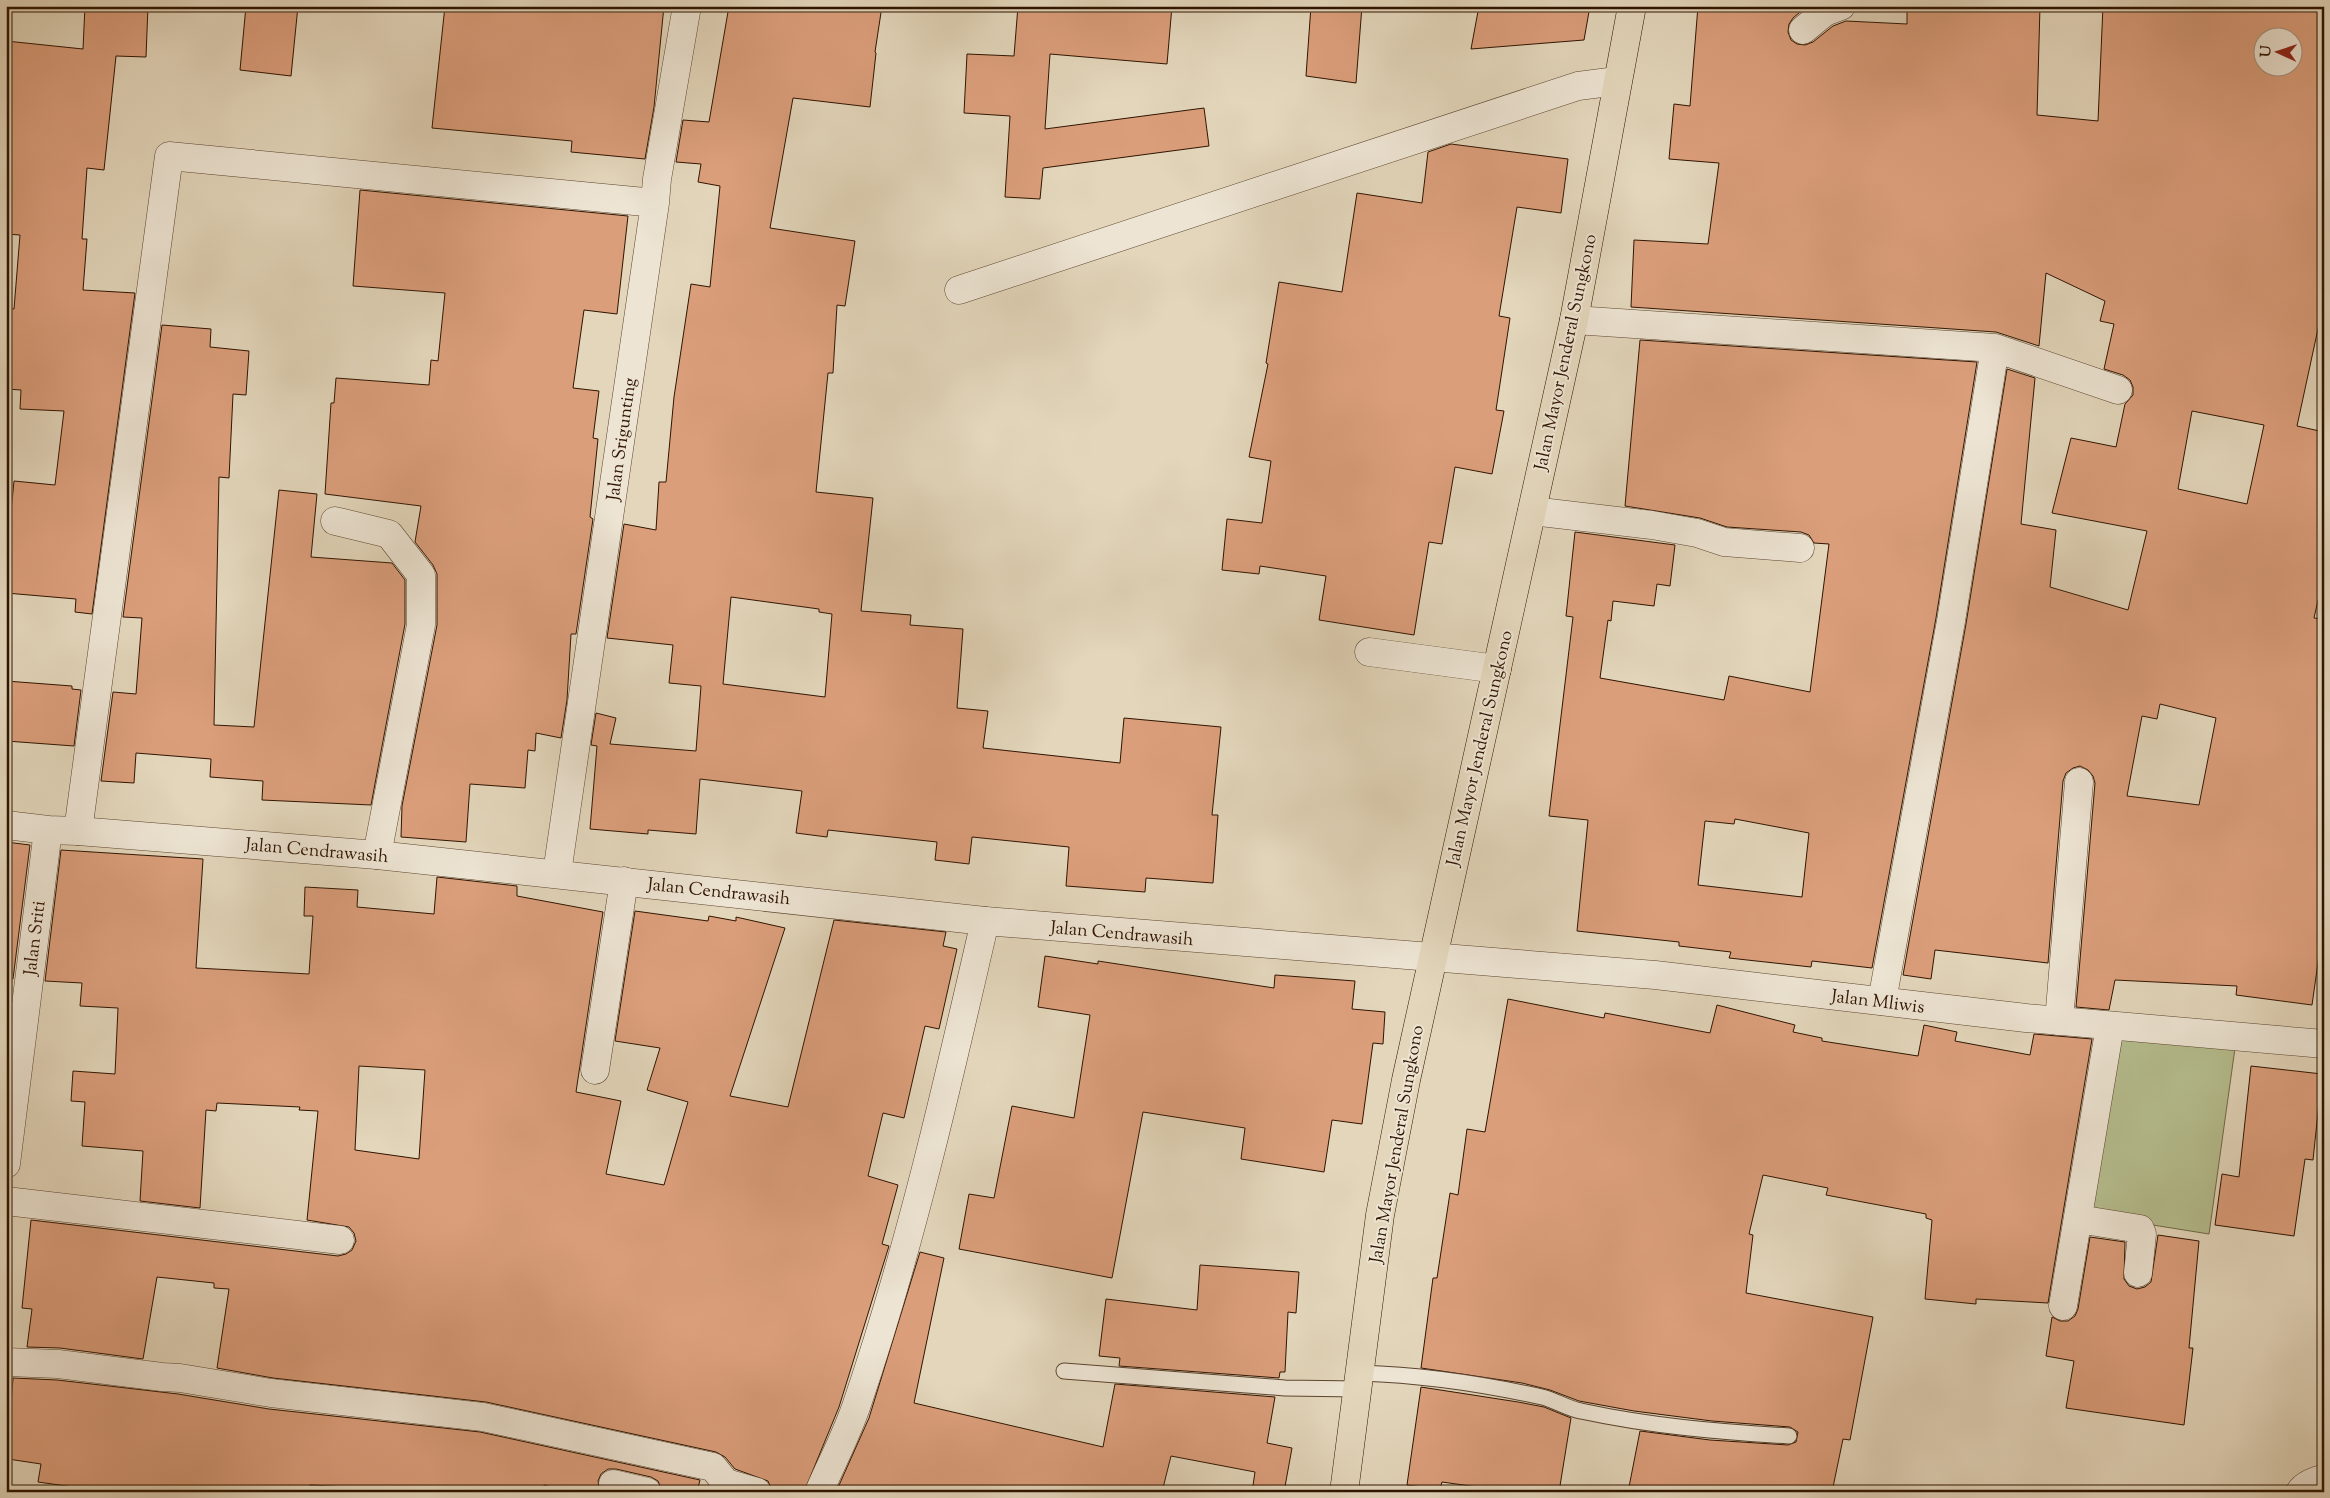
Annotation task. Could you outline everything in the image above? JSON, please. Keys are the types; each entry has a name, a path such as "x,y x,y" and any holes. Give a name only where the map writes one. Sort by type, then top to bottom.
{"highway":[{"name":"Jalan Mayor Jenderal Sungkono","path":"1344,1492 1360,1381 1364,1331 1380,1215 1406,1080 1574,320 1632,6"}],"street":[{"name":"Jalan Srigunting","path":"557,873 656,192 687,6"},
{"path":"1803,30 1825,12 1841,6"},
{"path":"958,290 1578,86 1617,81"},
{"path":"78,831 169,156 656,192"},
{"path":"1574,320 1995,348 2118,390"},
{"path":"1882,1001 1951,621 1995,348"},
{"path":"1532,511 1652,525 1698,533 1724,542 1800,548"},
{"path":"335,521 389,534 421,575 421,625 377,854"},
{"path":"1369,652 1497,669"},
{"path":"2059,1021 2079,782"},
{"name":"Jalan Cendrawasih","path":"6,826 377,854 985,921 1433,958"},
{"name":"Jalan Sriti","path":"6,1164 48,830"},
{"path":"595,1070 624,880"},
{"path":"819,1492 858,1403 896,1274 942,1106 985,921"},
{"name":"Jalan Mliwis","path":"1433,958 1655,975 2059,1021 2324,1044"},
{"path":"2063,1306 2110,1026"},
{"path":"6,1201 340,1240"},
{"path":"2078,1219 2140,1229 2142,1234 2138,1273"},
{"path":"6,1362 58,1364 180,1378 271,1393 483,1417 713,1467 723,1487 757,1492"},
{"path":"2300,1492 2302,1488 2317,1480 2324,1479"},
{"path":"613,1484 647,1492"}],"lane":[{"path":"1064,1371 1285,1388 1412,1375 1544,1397 1579,1411 1648,1423 1727,1432 1789,1436"}],"green space":[{"path":"2114,1029 2236,1041 2209,1234 2084,1214"}],"building":[{"path":"85,6 148,6 146,57 116,56 104,170 87,168 82,239 87,239 83,290 135,293 92,614 75,612 76,599 6,593 6,563 14,481 55,485 64,411 20,409 21,390 6,389 6,308 14,309 20,235 6,234 6,41 83,49"},
{"path":"246,6 298,6 291,76 240,70"},
{"path":"445,6 664,6 654,107 645,159 571,152 572,141 432,128"},
{"path":"729,6 882,6 875,52 870,107 793,98 770,228 855,241 845,306 837,305 833,373 828,373 816,492 873,498 861,611 911,615 910,625 963,629 957,708 988,711 983,748 1120,763 1124,718 1221,727 1212,815 1218,815 1213,883 1146,878 1145,892 1066,886 1069,847 972,837 969,864 935,860 937,842 828,830 827,837 796,833 802,791 700,779 696,834 648,830 648,834 590,829 597,746 591,745 596,713 616,718 610,744 696,751 701,686 669,683 673,645 607,638 624,524 656,530 659,482 666,482 674,397 691,284 710,287 720,186 698,182 701,164 676,162 683,120 709,122","holes":["731,597 819,609 819,612 832,614 825,697 723,684"]},
{"path":"1018,6 1172,6 1167,64 1050,54 1045,129 1204,108 1209,146 1043,168 1040,199 1005,197 1010,116 964,113 967,54 1014,56"},
{"path":"1311,6 1362,6 1356,83 1306,76"},
{"path":"1479,6 1590,6 1584,40 1471,49"},
{"path":"1698,6 1807,6 1793,18 1789,24 1788,32 1791,40 1797,44 1805,45 1813,42 1833,26 1846,21 1907,24 1907,6 2040,6 2037,115 2098,121 2103,6 2179,6 2179,9 2324,6 2324,301 2297,426 2324,432 2324,574 2314,618 2324,619 2324,920 2312,1005 2236,995 2237,986 2115,980 2109,1010 2076,1007 2095,783 2093,776 2088,770 2080,766 2066,773 2063,781 2048,963 1935,950 1931,979 1903,975 1966,624 2007,369 2035,378 2021,524 2056,530 2050,587 2128,610 2147,531 2052,513 2071,438 2116,447 2125,404 2133,395 2133,387 2130,380 2123,375 2104,369 2114,324 2100,321 2105,301 2046,273 2039,346 1996,332 1631,307 1634,240 1708,244 1719,163 1669,159 1674,104 1690,106","holes":["2192,411 2264,425 2247,504 2178,489","2160,704 2216,718 2199,805 2127,796 2142,716 2157,719"]},
{"path":"1451,144 1568,159 1561,213 1517,207 1499,316 1510,318 1496,410 1504,411 1492,474 1455,467 1442,544 1429,542 1414,635 1319,620 1326,576 1260,566 1259,574 1222,570 1227,519 1262,523 1271,461 1249,457 1268,364 1266,363 1279,282 1342,292 1357,193 1422,203 1428,152"},
{"path":"360,190 628,216 617,314 584,310 573,388 599,391 593,438 598,439 590,517 593,519 576,634 571,634 567,700 561,738 536,733 535,751 528,750 525,788 470,784 466,842 401,837 402,806 437,625 437,574 433,565 415,542 421,506 325,494 331,403 334,403 336,378 429,385 431,360 438,361 445,293 353,286"},
{"path":"162,325 211,329 210,347 249,351 246,395 233,394 229,478 219,477 214,725 254,727 279,490 317,494 311,557 392,563 405,580 405,624 371,805 262,800 263,781 210,777 211,759 136,753 134,783 101,781 113,692 136,694 142,618 123,617"},
{"path":"1640,340 1977,362 1936,618 1872,968 1812,961 1811,967 1729,958 1731,952 1679,946 1679,942 1577,931 1588,820 1549,816 1573,617 1566,616 1575,532 1675,545 1670,586 1657,584 1654,606 1613,601 1611,621 1608,620 1600,678 1724,700 1729,676 1810,692 1829,544 1814,543 1809,535 1801,532 1727,527 1700,518 1625,506","holes":["1735,819 1809,833 1802,897 1698,885 1705,821 1734,824"]},
{"path":"6,681 72,686 72,689 81,690 74,746 6,741"},
{"path":"6,842 30,845 13,979 6,979"},
{"path":"61,850 203,859 196,968 309,974 313,916 304,916 305,887 358,890 357,907 434,914 437,877 517,886 517,896 603,912 576,1092 621,1101 606,1174 664,1185 688,1102 647,1090 660,1048 615,1041 635,911 708,921 709,916 736,921 736,917 785,928 730,1096 788,1107 834,920 946,932 943,946 957,949 939,1029 925,1026 904,1118 883,1113 868,1176 898,1185 882,1244 889,1246 839,1407 804,1492 772,1491 768,1481 735,1469 725,1457 716,1452 486,1402 273,1378 217,1368 229,1289 214,1288 214,1283 157,1277 143,1359 60,1348 27,1347 32,1309 22,1308 31,1220 338,1256 352,1250 356,1241 354,1233 349,1227 307,1220 318,1111 299,1110 300,1107 217,1103 216,1111 206,1110 200,1208 140,1201 143,1151 82,1146 85,1102 71,1101 73,1071 115,1074 118,1008 80,1006 82,983 45,981","holes":["359,1066 425,1070 419,1159 355,1150"]},
{"path":"1045,956 1098,964 1098,961 1274,988 1275,975 1355,981 1352,1009 1385,1012 1383,1044 1373,1043 1362,1124 1332,1120 1324,1172 1241,1159 1245,1128 1143,1112 1112,1278 959,1249 969,1194 994,1198 1012,1106 1074,1118 1090,1015 1038,1007"},
{"path":"1508,999 1604,1018 1605,1013 1710,1033 1717,1005 1795,1025 1793,1032 1822,1038 1822,1041 1918,1056 1924,1025 1957,1032 1955,1041 2030,1055 2034,1034 2092,1039 2048,1303 1976,1299 1976,1304 1925,1299 1932,1220 1926,1218 1926,1214 1826,1195 1828,1188 1763,1175 1749,1234 1753,1235 1746,1293 1873,1317 1850,1440 1843,1439 1832,1492 1628,1492 1640,1431 1710,1440 1788,1445 1796,1442 1798,1432 1790,1427 1712,1421 1634,1411 1579,1401 1550,1390 1522,1383 1421,1368 1433,1278 1437,1278 1450,1193 1458,1195 1467,1129 1485,1132"},
{"path":"2251,1066 2322,1074 2313,1160 2305,1159 2294,1236 2215,1225 2222,1174 2239,1177"},
{"path":"2158,1235 2199,1241 2189,1348 2193,1348 2184,1425 2066,1408 2074,1361 2046,1356 2052,1317 2060,1321 2068,1321 2075,1316 2078,1309 2090,1237 2125,1242 2124,1279 2129,1286 2137,1289 2145,1287 2151,1282"},
{"path":"920,1252 944,1258 914,1403 1103,1447 1115,1384 1275,1397 1267,1443 1292,1448 1284,1492 1252,1492 1255,1472 1171,1456 1162,1492 836,1492 869,1418"},
{"path":"1200,1265 1299,1272 1296,1313 1288,1312 1285,1372 1280,1372 1279,1378 1119,1366 1120,1358 1099,1356 1106,1299 1197,1310"},
{"path":"13,1378 57,1380 178,1394 269,1409 480,1432 700,1480 697,1492 665,1492 662,1491 658,1481 651,1477 608,1469 601,1474 598,1481 600,1492 572,1492 544,1485 543,1492 390,1492 390,1489 310,1485 309,1492 94,1492 95,1490 38,1482 41,1464 8,1459 10,1446 6,1446 6,1416 10,1417"},
{"path":"1421,1387 1544,1407 1571,1418 1559,1492 1513,1492 1442,1482 1440,1489 1407,1485"}]}
